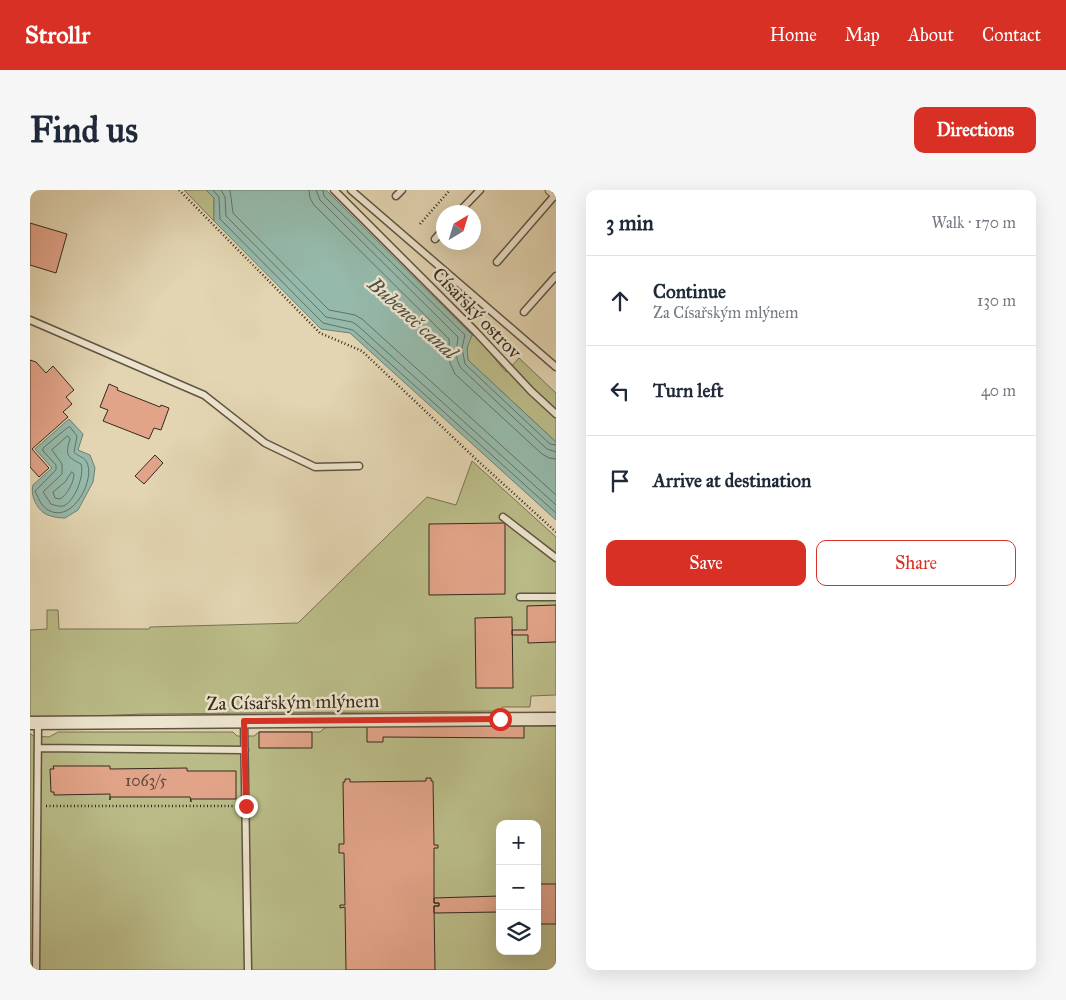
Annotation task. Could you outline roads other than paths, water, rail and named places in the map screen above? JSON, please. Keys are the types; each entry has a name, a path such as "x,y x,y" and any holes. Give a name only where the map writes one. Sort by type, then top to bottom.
{"street":[{"path":"550,190 556,195"},
{"name":"Za Císařským mlýnem","path":"34,723 556,719"}],"lane":[{"name":"Císařský ostrov","path":"334,190 556,414"},
{"path":"396,196 402,190"},
{"path":"466,205 480,190"},
{"name":"Císařský ostrov","path":"352,191 556,368"},
{"path":"345,200 352,191"},
{"path":"497,262 556,195"},
{"path":"524,312 556,276"},
{"path":"30,320 204,395 266,442 315,467 359,466"},
{"path":"503,517 556,558"},
{"path":"520,597 556,598"},
{"path":"244,721 248,970"},
{"path":"34,723 38,748 36,970"},
{"path":"38,748 245,750"}],"water":[{"name":"Bubeneč canal","path":"206,190 326,190 472,335 467,348 468,360 556,442 556,520 350,333 321,329 214,221 214,198"},
{"path":"69,419 83,434 78,450 90,455 95,468 93,482 78,510 65,518 61,518 44,513 34,498 33,485 52,468 35,449"}]}
